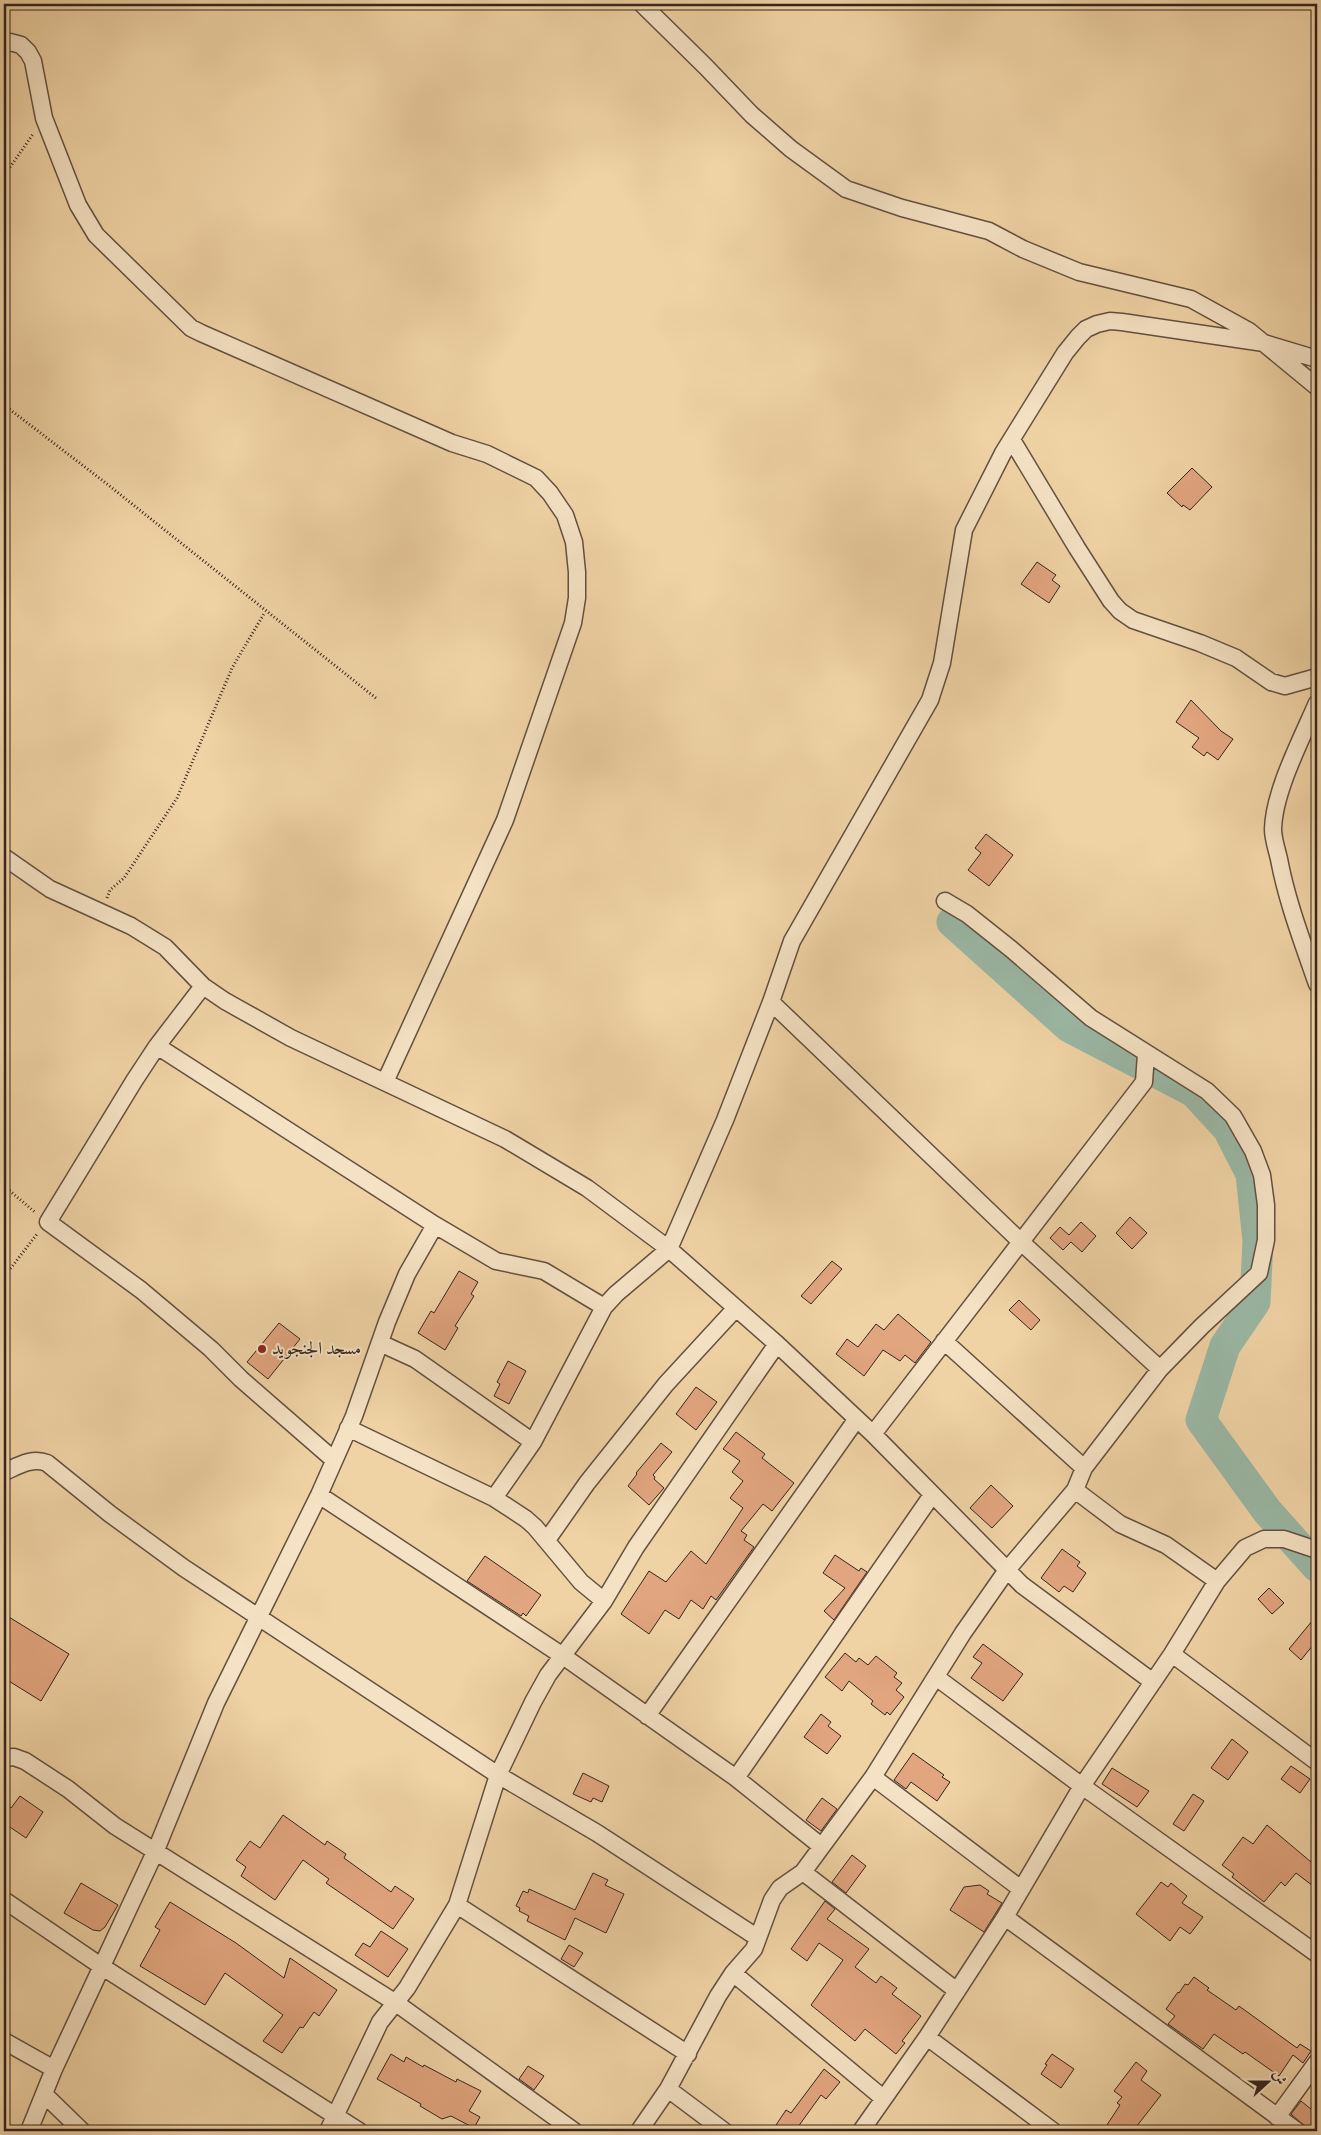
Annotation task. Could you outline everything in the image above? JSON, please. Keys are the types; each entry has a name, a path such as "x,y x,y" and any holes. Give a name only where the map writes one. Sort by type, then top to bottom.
{"street":[{"path":"642,4 752,115 791,149 846,189 902,208 989,231 1023,249 1079,272 1191,299 1230,319 1264,343 1317,387"},
{"path":"4,43 10,42 21,45 33,61 44,118 78,205 96,235 191,328 452,443 487,454 536,478 550,493 565,515 574,542 578,572 573,623 505,820 385,1082"},
{"path":"494,1498 533,1442 604,1307 616,1294 669,1249 724,1120 771,1002 792,941 930,700 942,663 964,530 1002,453 1012,440 1065,353 1086,329 1110,321 1264,343 1317,358"},
{"path":"1012,440 1077,548 1111,601 1120,611 1132,620 1200,643 1236,658 1271,682 1285,686 1317,677"},
{"path":"1317,703 1282,787 1276,807 1273,830 1289,900 1317,984"},
{"path":"4,857 50,889 131,926 165,947 203,986 225,1001 291,1038 505,1139 587,1188 669,1249 777,1344 872,1434 1038,1599 1153,1682"},
{"path":"639,2131 668,2089 718,1996 754,1949 772,1900 780,1888 803,1872 873,1777 1007,1570 1075,1490 1084,1468 1160,1369 1202,1326 1259,1273 1266,1240 1266,1205 1262,1175 1252,1151 1233,1116 1207,1091 1091,1018 1011,949 967,914 945,901"},
{"path":"203,986 157,1046 134,1081 48,1222 142,1290 211,1348 241,1379 334,1460"},
{"path":"771,1002 1021,1242 1160,1369"},
{"path":"157,1046 435,1225 496,1261 544,1271 604,1307"},
{"path":"872,1434 1144,1082 1146,1054"},
{"path":"29,2131 54,2069 156,1850 216,1703 319,1495 348,1428 410,1269 435,1225"},
{"path":"547,1540 587,1482 666,1384 736,1308"},
{"path":"944,1341 1084,1468"},
{"path":"380,1343 415,1359 533,1442"},
{"path":"328,2131 380,2022 407,1988 457,1905 498,1775 532,1702 548,1675 604,1601 636,1547 777,1344"},
{"path":"647,1716 856,1420"},
{"path":"348,1428 494,1498 526,1519 547,1540 565,1566 604,1601"},
{"path":"4,1472 33,1460 47,1463 110,1514 184,1568 498,1775 597,1833 758,1938"},
{"path":"1075,1490 1120,1524 1166,1545 1217,1581"},
{"path":"319,1495 563,1656 736,1778 821,1846"},
{"path":"736,1778 932,1495"},
{"path":"861,2131 927,2037 1005,1917 1082,1786 1172,1654 1217,1581 1245,1548 1264,1539 1284,1539 1317,1550"},
{"path":"1172,1654 1317,1762"},
{"path":"936,1677 1082,1786 1317,1954"},
{"path":"4,1758 14,1757 24,1761 68,1789 115,1826 156,1850 396,2003 574,2131"},
{"path":"873,1777 1021,1889"},
{"path":"803,1872 957,1991"},
{"path":"4,1900 101,1966 359,2131"},
{"path":"457,1905 688,2054"},
{"path":"1005,1917 1297,2131"},
{"path":"733,1974 883,2098"},
{"path":"927,2037 1032,2125 1053,2131"},
{"path":"4,2041 54,2069"},
{"path":"1277,2117 1317,2062"},
{"path":"668,2089 724,2131"},
{"path":"45,2095 82,2131"}],"path":[{"path":"4,176 44,118"},
{"path":"4,405 115,490 265,612 377,699"},
{"path":"102,912 110,890 124,878 177,798 232,668 265,612"},
{"path":"4,1186 48,1222 31,1239 4,1277"}],"building":[{"path":"1192,468 1212,487 1190,510 1183,505 1182,507 1167,493"},
{"path":"1037,562 1056,575 1052,580 1060,586 1049,603 1021,584"},
{"path":"1191,700 1221,731 1233,739 1218,760 1207,752 1204,756 1192,747 1199,738 1176,722"},
{"path":"986,834 1013,855 989,886 968,870 981,853 975,848"},
{"path":"1130,1217 1147,1233 1132,1249 1116,1233"},
{"path":"1081,1222 1096,1236 1082,1252 1071,1242 1063,1250 1050,1238 1060,1227 1069,1235"},
{"path":"832,1261 842,1269 811,1304 801,1296"},
{"path":"459,1271 478,1282 471,1294 474,1296 455,1326 458,1328 445,1350 418,1333 431,1311 434,1313"},
{"path":"1019,1300 1040,1320 1031,1330 1009,1310"},
{"path":"898,1314 931,1342 915,1363 905,1355 900,1361 883,1350 864,1376 836,1354 847,1339 858,1347 876,1324 884,1330"},
{"path":"279,1323 300,1339 268,1379 247,1362"},
{"path":"508,1361 526,1371 509,1404 494,1396 500,1384 497,1382"},
{"path":"696,1387 717,1402 696,1430 676,1414"},
{"path":"736,1432 765,1454 762,1458 794,1483 772,1511 763,1504 741,1531 747,1535 744,1540 754,1547 716,1600 711,1596 703,1609 691,1600 679,1619 665,1610 649,1634 621,1614 649,1571 666,1582 691,1551 706,1564 743,1508 730,1498 743,1481 732,1472 740,1461 723,1449"},
{"path":"661,1443 672,1452 653,1475 654,1479 664,1488 649,1505 628,1486 636,1473"},
{"path":"991,1485 1013,1506 992,1528 970,1508"},
{"path":"1062,1549 1080,1562 1077,1566 1086,1573 1073,1592 1064,1586 1059,1592 1041,1578"},
{"path":"835,1555 859,1571 861,1568 867,1572 834,1620 824,1611 845,1588 823,1573"},
{"path":"485,1556 541,1595 526,1616 523,1613 521,1616 467,1581"},
{"path":"1269,1588 1284,1603 1272,1614 1258,1599"},
{"path":"4,1614 69,1654 41,1701 4,1678"},
{"path":"1317,1615 1317,1640 1301,1660 1289,1649"},
{"path":"983,1644 1023,1674 1003,1701 971,1678 982,1663 973,1657"},
{"path":"845,1653 856,1662 859,1658 868,1665 876,1656 897,1673 894,1677 902,1683 896,1690 904,1697 890,1715 887,1712 885,1715 871,1704 873,1701 849,1681 842,1691 825,1677"},
{"path":"821,1714 831,1722 828,1726 841,1736 827,1754 804,1737"},
{"path":"1232,1739 1248,1752 1228,1780 1211,1768"},
{"path":"913,1753 944,1775 942,1777 950,1782 937,1801 911,1782 906,1789 894,1780"},
{"path":"1291,1766 1310,1779 1300,1793 1281,1779"},
{"path":"1112,1768 1149,1791 1137,1807 1102,1784"},
{"path":"583,1773 609,1786 602,1802 593,1798 591,1802 573,1794"},
{"path":"1193,1794 1204,1801 1184,1831 1173,1824"},
{"path":"20,1796 43,1812 26,1838 4,1823 4,1802 11,1808"},
{"path":"822,1798 837,1809 821,1831 806,1820"},
{"path":"283,1815 325,1845 327,1841 346,1854 344,1858 391,1892 395,1886 414,1899 393,1929 326,1883 329,1879 303,1860 275,1900 241,1876 246,1867 236,1860 250,1841 260,1848"},
{"path":"1267,1825 1317,1867 1317,1889 1296,1873 1285,1886 1281,1882 1264,1902 1232,1877 1234,1874 1222,1865 1243,1837 1253,1844"},
{"path":"852,1855 866,1866 846,1893 832,1882"},
{"path":"593,1873 608,1880 605,1885 624,1894 606,1933 575,1918 565,1940 527,1921 529,1916 519,1911 520,1908 516,1906 523,1891 528,1893 529,1889 575,1910"},
{"path":"1161,1882 1168,1887 1171,1883 1187,1896 1182,1903 1203,1917 1190,1934 1180,1927 1170,1941 1136,1914"},
{"path":"81,1883 118,1905 105,1927 100,1931 93,1930 64,1913"},
{"path":"980,1885 989,1891 987,1894 1002,1903 984,1932 950,1910 964,1887"},
{"path":"825,1901 835,1909 827,1919 869,1949 855,1967 876,1983 881,1976 897,1988 892,1994 921,2016 902,2041 905,2043 896,2054 865,2029 855,2041 811,2005 843,1960 819,1943 807,1961 791,1949"},
{"path":"170,1902 236,1943 284,1978 290,1958 337,1990 319,2016 314,2012 303,2028 300,2027 282,2053 263,2041 283,2015 225,1973 205,2005 140,1966 160,1930 155,1927"},
{"path":"381,1931 408,1949 388,1977 355,1955 363,1943 370,1947"},
{"path":"569,1945 583,1953 574,1967 561,1959"},
{"path":"1194,1977 1209,1988 1207,1990 1236,2010 1239,2006 1297,2048 1300,2044 1311,2051 1303,2063 1293,2055 1279,2076 1245,2052 1243,2054 1214,2034 1203,2049 1168,2024 1175,2016 1166,2009 1185,1984 1188,1985"},
{"path":"391,2054 404,2062 406,2057 456,2082 457,2079 481,2091 469,2111 480,2117 474,2128 451,2116 442,2119 420,2106 421,2104 377,2079"},
{"path":"1052,2054 1074,2069 1061,2088 1041,2074"},
{"path":"1136,2062 1147,2071 1141,2080 1161,2095 1133,2131 1103,2131 1120,2105 1117,2103 1122,2097 1114,2091"},
{"path":"528,2066 544,2076 534,2090 519,2079"},
{"path":"824,2069 840,2082 826,2099 821,2095 795,2131 772,2131 786,2110 791,2113"},
{"path":"1301,2101 1317,2114 1317,2119 1309,2130 1291,2114"}],"waterway":[{"path":"952,922 1069,1027 1194,1092 1228,1129 1251,1174 1258,1241 1255,1302 1225,1346 1201,1420 1267,1511 1317,1567"}],"place":[{"name":"مسجد الجنجويد","path":"262,1349"}]}
